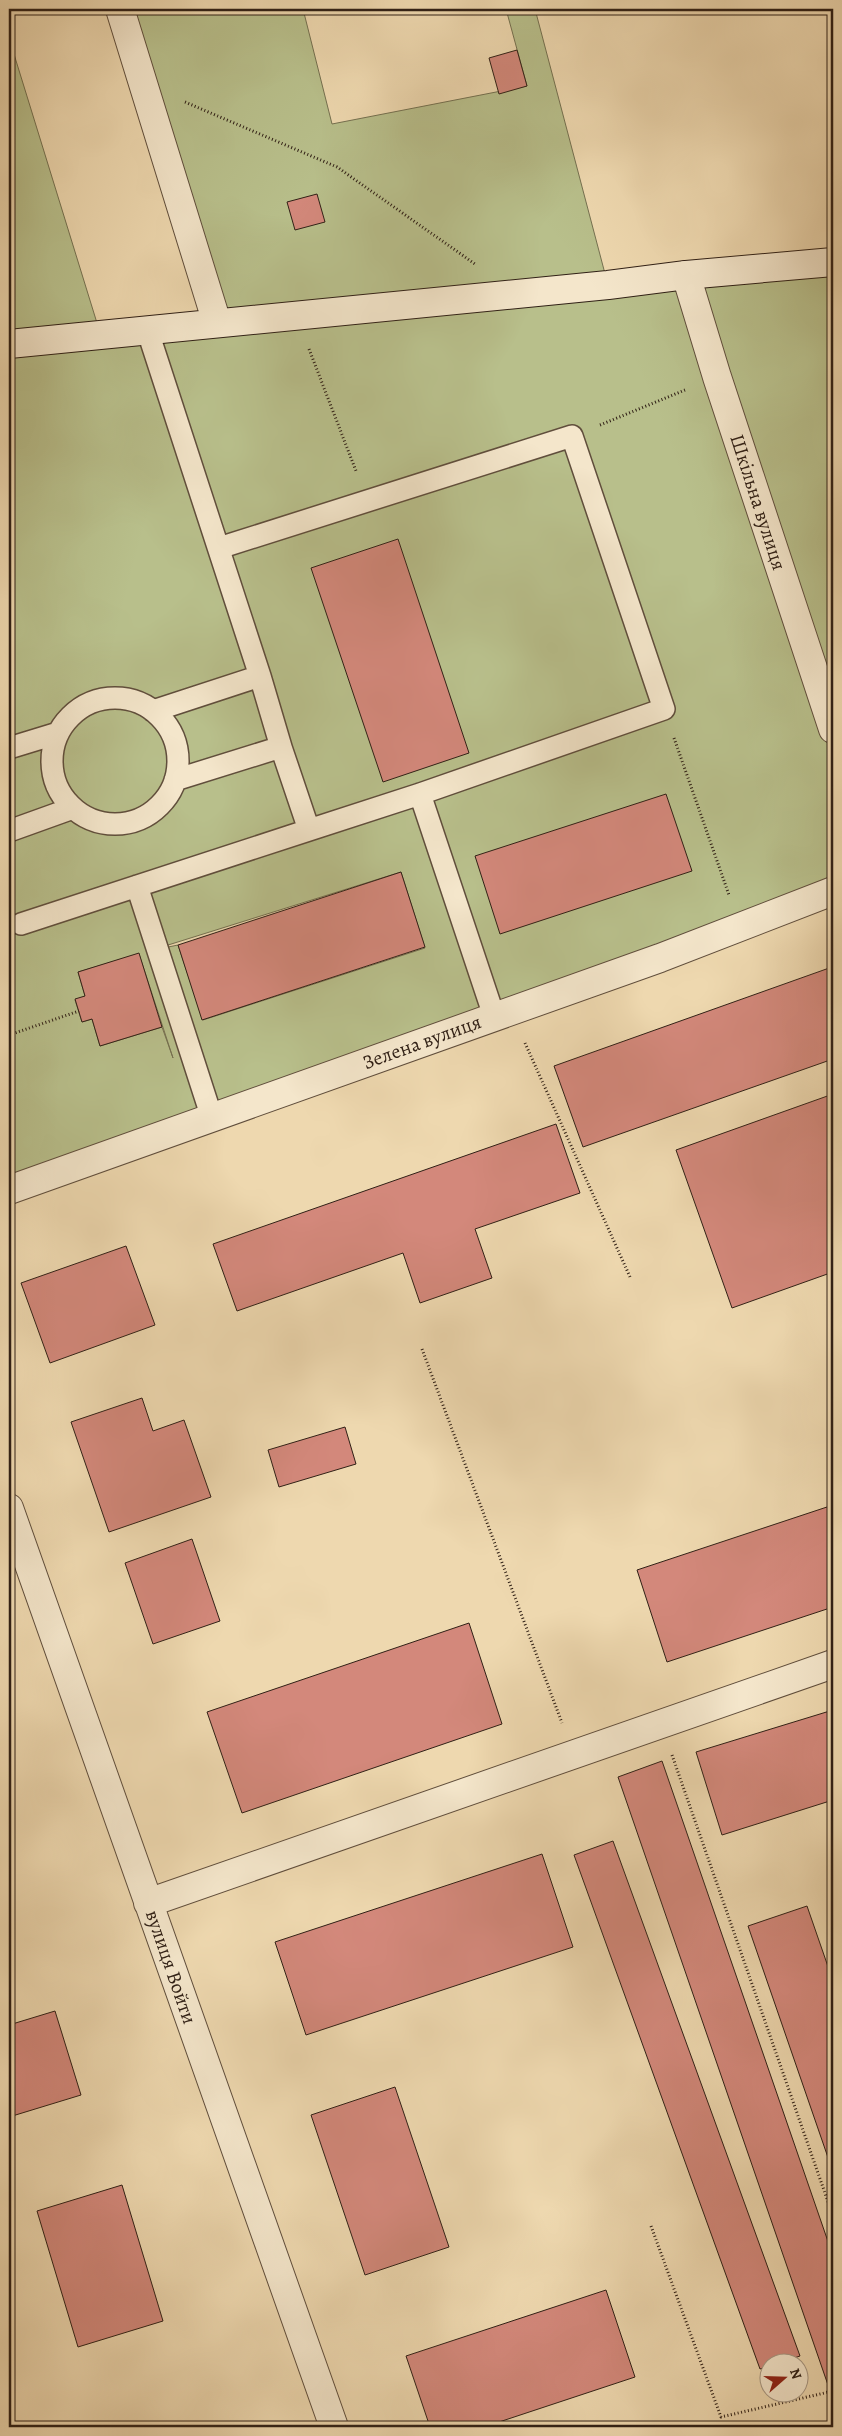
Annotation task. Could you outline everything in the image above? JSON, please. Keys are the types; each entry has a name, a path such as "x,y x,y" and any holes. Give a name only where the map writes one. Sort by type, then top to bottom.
{"street":[{"path":"120,9 217,323"},
{"path":"9,344 518,294 686,275 833,262"},
{"name":"Шкільна вулиця","path":"686,275 717,377 833,729"},
{"name":"Зелена вулиця","path":"9,1190 660,958 833,891"},
{"name":"вулиця Войти","path":"9,1508 334,2427"},
{"path":"148,1903 833,1664"}],"lane":[{"path":"147,329 309,830"},
{"path":"21,924 420,794 664,709 572,436 218,548"},
{"path":"153,711 260,676"},
{"path":"124,698 143,704 153,711 166,725 175,742 178,761 176,780 167,797 158,808 140,820 118,825 97,822 84,817 73,808 60,792 53,773 52,753 58,733 70,717 80,708 104,699 124,698"},
{"path":"9,748 58,733"},
{"path":"176,780 281,747"},
{"path":"420,794 494,1016"},
{"path":"9,831 73,808"},
{"path":"137,886 212,1118"}],"path":[{"path":"143,84 337,167 518,294"},
{"path":"296,315 367,501"},
{"path":"572,436 717,377"},
{"path":"664,709 740,926"},
{"path":"9,1035 79,1012"},
{"path":"494,1016 528,1045 630,1277"},
{"path":"422,1349 574,1755"},
{"path":"661,1724 833,2216"},
{"path":"651,2226 721,2417 833,2391"}],"green space":[{"path":"120,9 303,9 332,124 527,86 506,9 535,9 608,285 833,261 833,892 9,1190 9,38 101,336 216,323","holes":["401,872 425,948 203,1020 178,945 149,951","139,954 173,1058 162,1027 100,1046 92,1019 82,1022 75,1000 85,996 78,972"]}],"building":[{"path":"517,50 527,86 499,94 489,58"},
{"path":"317,194 325,222 295,230 287,202"},
{"path":"398,539 469,753 383,782 311,568"},
{"path":"666,794 692,871 500,934 475,856"},
{"path":"401,872 425,947 202,1020 178,945"},
{"path":"139,953 162,1027 100,1046 92,1019 82,1022 75,999 85,996 78,972"},
{"path":"832,967 833,1059 583,1147 554,1066"},
{"path":"833,1094 833,1272 732,1308 676,1150"},
{"path":"556,1124 580,1193 475,1229 492,1278 420,1303 403,1253 237,1311 213,1244"},
{"path":"126,1246 155,1325 50,1363 21,1283"},
{"path":"142,1398 153,1431 184,1420 211,1497 109,1532 71,1422"},
{"path":"345,1427 356,1464 279,1487 268,1450"},
{"path":"833,1505 833,1607 667,1662 637,1570"},
{"path":"192,1539 220,1621 153,1644 125,1563"},
{"path":"469,1623 502,1724 242,1813 207,1712"},
{"path":"833,1710 833,1800 722,1835 696,1752"},
{"path":"662,1761 833,2256 833,2383 828,2385 618,1777"},
{"path":"613,1841 799,2354 760,2354 760,2369 574,1855"},
{"path":"542,1854 573,1947 306,2035 275,1942"},
{"path":"807,1906 833,1981 833,2172 748,1926"},
{"path":"55,2011 81,2095 9,2117 9,2025"},
{"path":"395,2087 449,2247 365,2275 311,2115"},
{"path":"122,2185 163,2321 78,2347 37,2211"},
{"path":"606,2290 635,2377 484,2427 430,2427 406,2356"}]}
